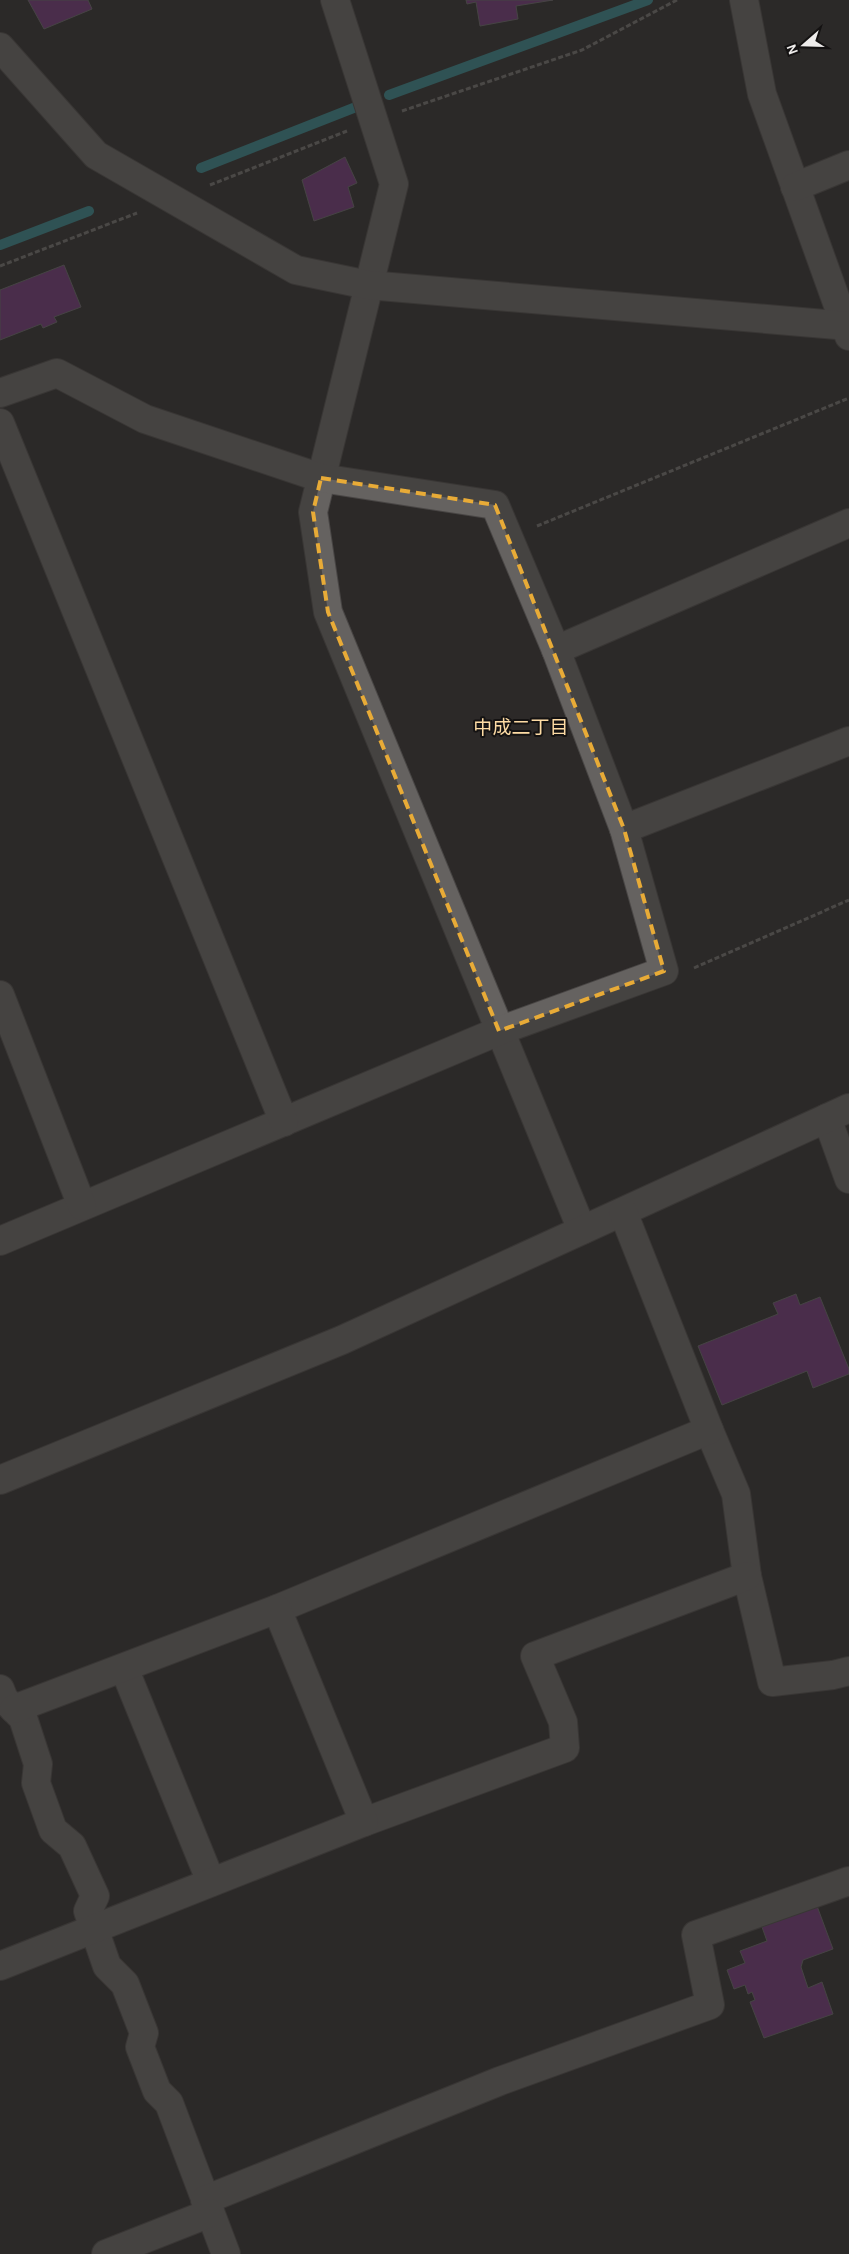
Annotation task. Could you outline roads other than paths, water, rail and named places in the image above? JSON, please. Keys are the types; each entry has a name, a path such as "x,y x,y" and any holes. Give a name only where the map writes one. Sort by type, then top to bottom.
{"street":[{"path":"335,0 394,184 313,512 328,612 582,1230"},
{"path":"0,48 96,155 296,270 368,285 848,329 794,187 762,94 744,0"},
{"path":"794,187 849,165"},
{"path":"0,393 57,373 146,419 321,478 495,505 556,650 624,829 664,971 500,1031 0,1241"},
{"path":"0,423 284,1122"},
{"path":"556,650 849,523"},
{"path":"624,829 849,741"},
{"path":"0,994 82,1206"},
{"path":"0,1480 342,1340 838,1113 849,1179"},
{"path":"623,1212 736,1494 747,1576 772,1682 833,1676 849,1671"},
{"path":"226,2254 169,2103 157,2091 140,2046 144,2033 125,1984 107,1966 88,1911 95,1896 72,1846 53,1830 36,1783 38,1764 9,1711 277,1609 709,1430"},
{"path":"0,1966 364,1822 565,1748 563,1722 535,1656 747,1576"},
{"path":"277,1609 364,1822"},
{"path":"124,1668 211,1882"},
{"path":"106,2254 207,2206 500,2081 710,2005 696,1935 849,1881"}],"waterway":[{"path":"389,95 648,0"},
{"path":"201,168 356,107"},
{"path":"0,245 89,211"}],"district":[{"name":"中成二丁目","path":"521,727"}]}
